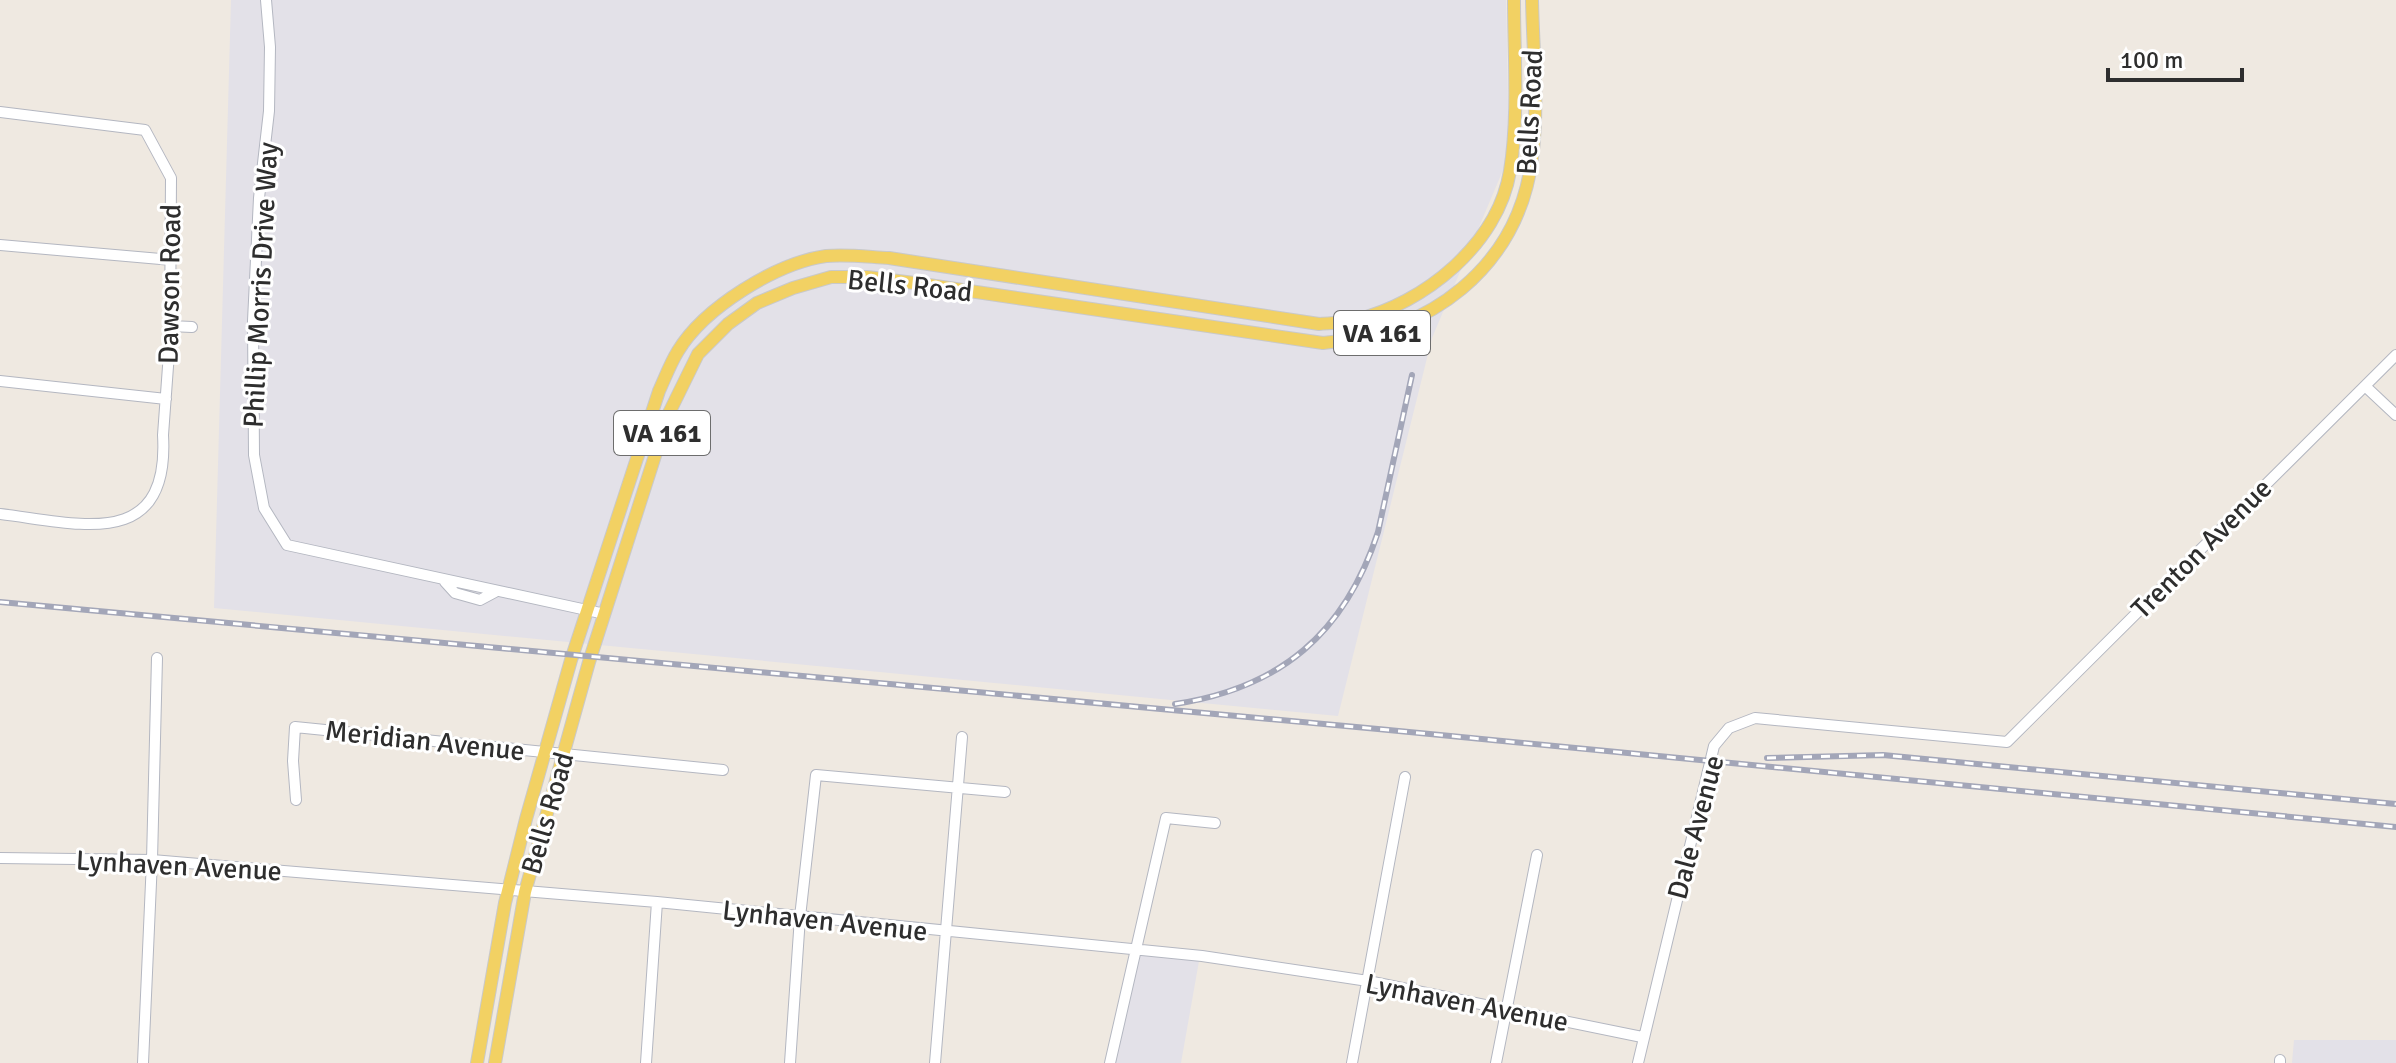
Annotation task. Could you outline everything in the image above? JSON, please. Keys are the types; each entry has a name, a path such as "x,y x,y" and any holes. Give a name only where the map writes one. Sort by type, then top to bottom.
{"main road":[{"name":"Bells Road","path":"477,1063 508,890 587,611 659,391 678,351 699,325 750,286 786,268 826,256 889,258 1319,324 1355,321 1410,299 1445,275 1469,251 1492,220 1510,173 1514,128 1514,0"},
{"name":"Bells Road","path":"495,1063 525,892 564,754 650,468 668,415 698,354 728,324 757,303 831,277 867,277 1323,343 1355,341 1389,331 1449,299 1480,275 1505,238 1524,197 1532,158 1532,0"},
{"path":"1514,43 1533,42"},
{"path":"985,293 989,274"},
{"path":"1239,331 1241,312"},
{"path":"636,462 650,468"}],"street":[{"name":"Phillip Morris Drive Way","path":"266,0 270,47 269,111 259,198 252,365 254,455 264,508 287,545 444,580 455,593 480,600 495,592 605,614"},
{"name":"Dawson Road","path":"0,112 145,130 171,178 172,260 163,435 165,462 149,500 130,519 112,524 82,525 0,514"},
{"path":"0,245 172,260"},
{"path":"170,326 192,327"},
{"name":"Trenton Avenue","path":"2007,742 2396,355"},
{"path":"0,381 166,395"},
{"path":"2365,386 2396,415"},
{"path":"143,1063 157,658"},
{"name":"Dale Avenue","path":"1638,1063 1714,746 1729,728 1755,718 2007,742"},
{"name":"Meridian Avenue","path":"296,800 293,761 295,727 723,770"},
{"path":"935,1063 962,737"},
{"path":"790,1063 800,917 816,775 1005,792"},
{"path":"1352,1063 1405,777"},
{"path":"1110,1063 1166,818 1215,823"},
{"path":"1496,1063 1537,855"},
{"name":"Lynhaven Avenue","path":"0,858 152,860 657,902 1202,956 1368,981 1642,1037"},
{"path":"646,1063 657,902"}],"shaded area":[{"path":"231,0 1506,0 1509,156 1432,338 1338,716 214,608"},
{"path":"1139,954 1199,961 1181,1063 1115,1063"},
{"path":"2294,1040 2396,1040 2396,1063 2292,1063"}],"railway":[{"path":"1175,704 1247,685 1304,650 1327,627 1364,568 1378,532 1412,375"},
{"path":"0,602 2396,827"},
{"path":"1767,758 1883,755 2396,804"}]}
